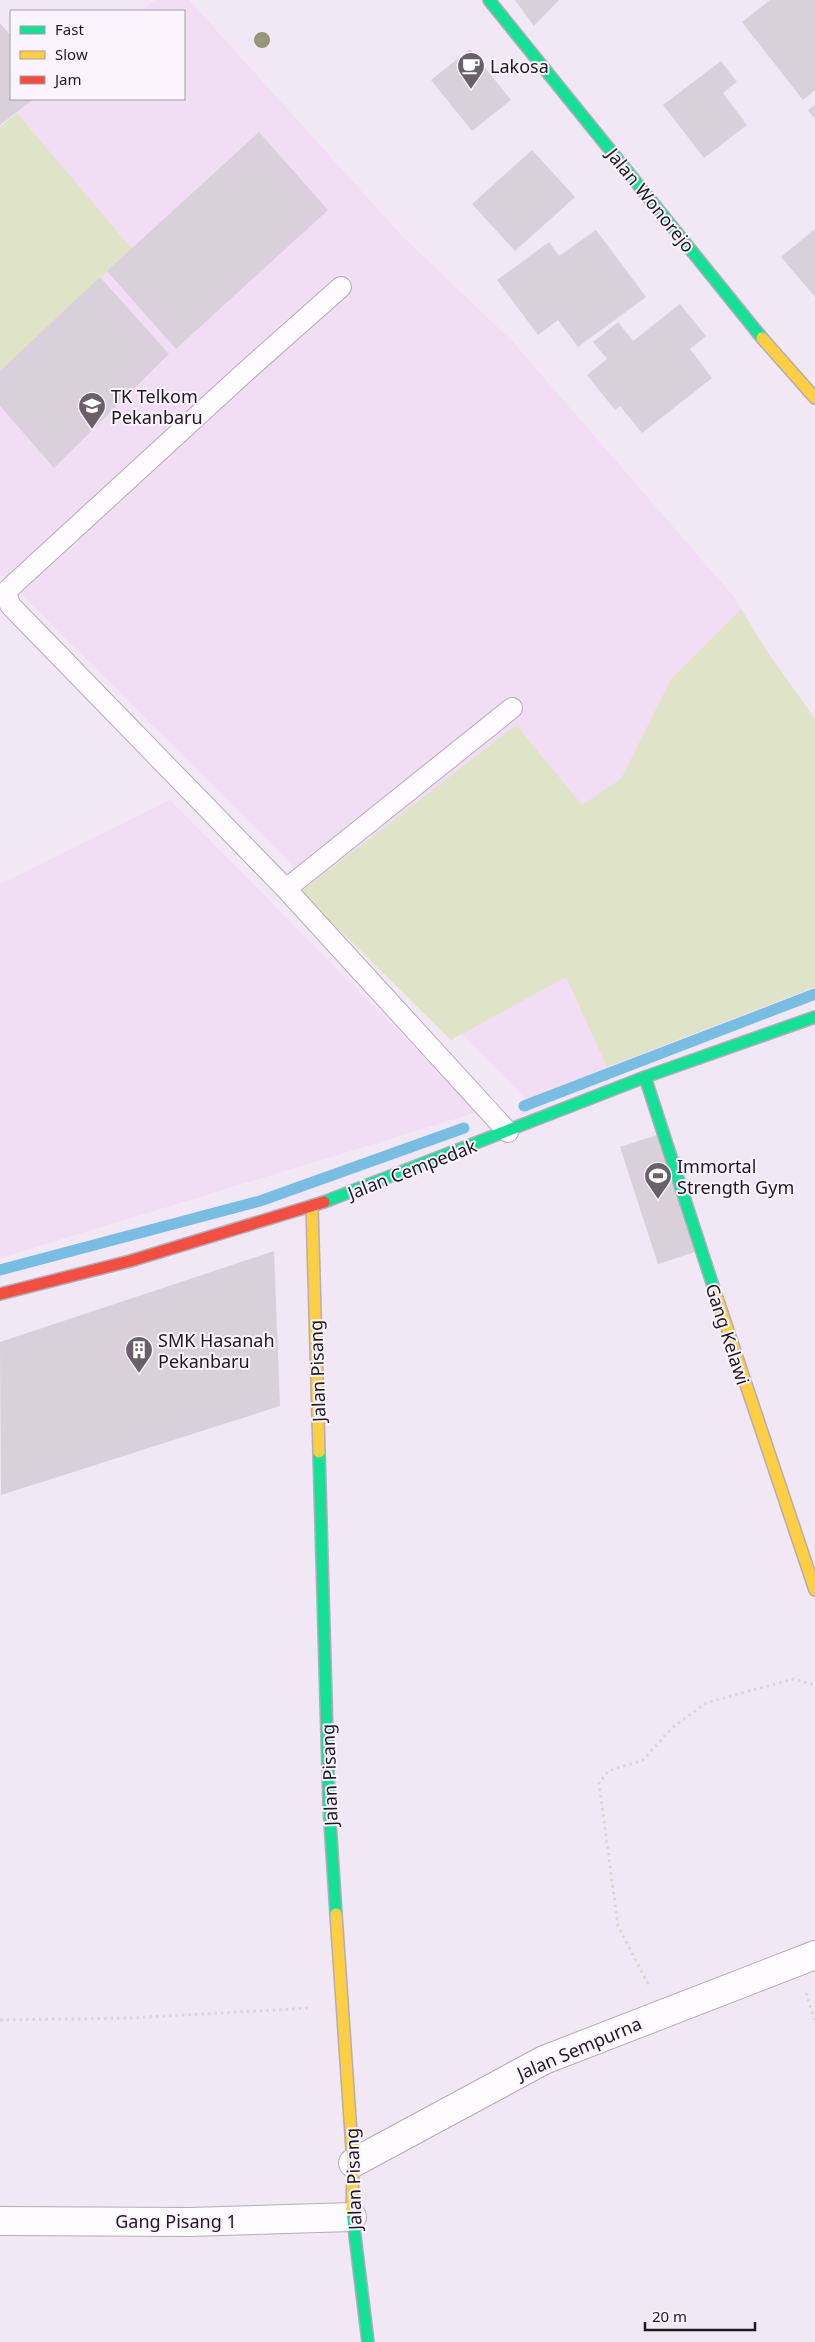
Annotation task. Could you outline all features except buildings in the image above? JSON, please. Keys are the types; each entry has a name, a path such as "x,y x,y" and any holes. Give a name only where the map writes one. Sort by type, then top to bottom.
{"street":[{"name":"Jalan Wonorejo","path":"489,0 740,311 815,398"},
{"name":"Jalan Cempedak","path":"0,1294 130,1261 312,1207 645,1078 815,1017"},
{"name":"Gang Kelawi","path":"645,1078 757,1422 815,1590"},
{"name":"Jalan Pisang","path":"312,1207 329,1806 354,2163 352,2217 368,2342"},
{"name":"Jalan Sempurna","path":"354,2163 544,2060 815,1955"},
{"name":"Gang Pisang 1","path":"0,2220 189,2222 352,2217"}],"lane":[{"path":"341,287 243,374 5,594 10,605 286,889 508,1132"},
{"path":"286,889 512,708"}],"path":[{"path":"663,2013 618,1926 599,1783 608,1771 643,1760 672,1727 706,1703 793,1679 815,1685"},
{"path":"0,2020 130,2018 343,2006"}],"shaded area":[{"path":"155,0 189,0 401,235 513,342 734,597 768,653 815,719 815,987 526,1099 0,573 0,127 33,100 185,100 185,10 142,10"},
{"path":"170,800 478,1112 0,1258 0,884"}],"green space":[{"path":"17,113 132,249 0,371 0,127"},
{"path":"741,609 768,653 815,719 815,987 607,1067 566,977 451,1040 301,892 516,725 582,805 621,779 671,679"}],"waterway":[{"path":"524,1106 815,994"},
{"path":"0,1270 260,1201 464,1128"}],"traffic: fast":[{"path":"489,0 762,338"},
{"path":"324,1202 645,1077 815,1017"},
{"path":"645,1077 715,1292"},
{"path":"319,1452 329,1806 336,1914"},
{"path":"352,2211 368,2342"}],"traffic: slow":[{"path":"762,338 815,398"},
{"path":"312,1207 319,1452"},
{"path":"715,1292 815,1590"},
{"path":"336,1914 353,2163 352,2211"}],"traffic: jam":[{"path":"0,1294 130,1261 324,1202"}],"place":[{"name":"Lakosa","path":"471,90"},
{"name":"TK Telkom Pekanbaru","path":"92,430"},
{"name":"Immortal Strength Gym","path":"658,1200"},
{"name":"SMK Hasanah Pekanbaru","path":"139,1374"}]}
